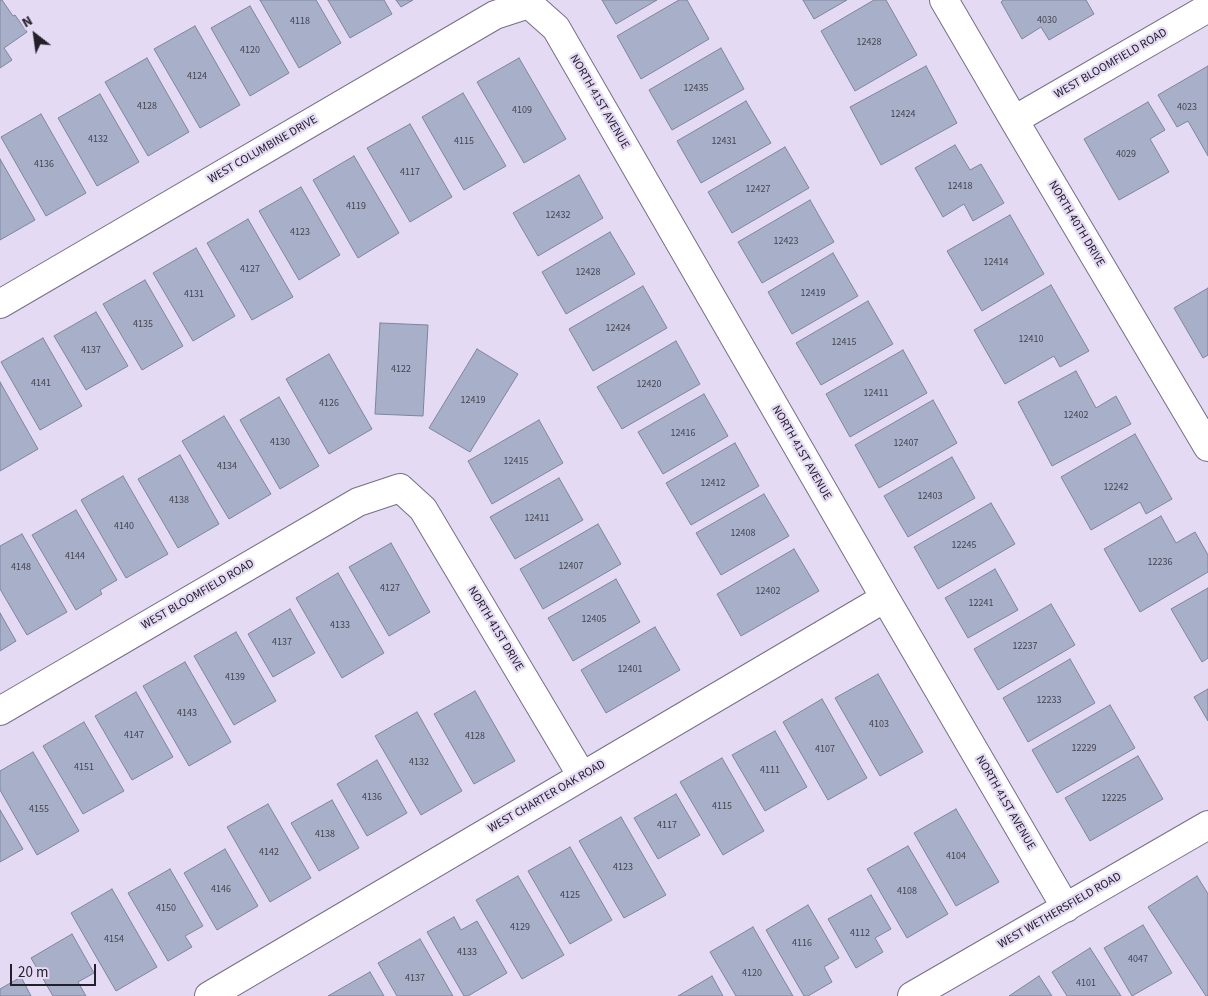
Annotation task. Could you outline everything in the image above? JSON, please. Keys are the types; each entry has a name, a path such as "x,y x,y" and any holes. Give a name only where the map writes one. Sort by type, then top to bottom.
{"street":[{"name":"NORTH 40TH DRIVE","path":"944,0 1014,120 1201,419 1208,447"},
{"name":"WEST COLUMBINE DRIVE","path":"0,304 495,15 529,4"},
{"name":"NORTH 41ST AVENUE","path":"529,4 556,28 1066,908"},
{"name":"WEST BLOOMFIELD ROAD","path":"1014,120 1208,8"},
{"name":"WEST BLOOMFIELD ROAD","path":"0,711 358,502 400,488"},
{"name":"NORTH 41ST DRIVE","path":"400,488 423,509 582,776"},
{"name":"WEST CHARTER OAK ROAD","path":"209,996 885,598"},
{"name":"WEST WETHERSFIELD ROAD","path":"912,996 1208,826"}],"building":[{"path":"0,0 2,0 13,16 15,15 27,32 4,48 12,60 0,68"},
{"path":"260,0 316,0 341,43 299,68"},
{"path":"328,0 384,0 392,14 350,38"},
{"path":"396,0 413,0 401,7"},
{"path":"602,0 657,0 616,24"},
{"path":"679,0 687,0 709,39 641,79 617,36"},
{"path":"803,0 847,0 814,19"},
{"path":"874,0 886,0 917,55 855,91 821,31"},
{"path":"1003,0 1086,0 1094,14 1049,40 1041,27 1022,39 1001,2"},
{"path":"250,6 289,73 250,96 211,28"},
{"path":"195,26 240,105 200,128 154,49"},
{"path":"721,48 744,89 672,130 649,90"},
{"path":"147,58 189,132 148,156 105,82"},
{"path":"519,58 566,139 524,163 477,82"},
{"path":"926,66 957,123 881,165 850,107"},
{"path":"1208,66 1208,156 1188,121 1177,127 1158,95"},
{"path":"463,93 506,166 464,190 422,117"},
{"path":"100,94 139,162 97,186 58,118"},
{"path":"746,101 771,143 701,183 677,141"},
{"path":"1148,102 1165,130 1150,139 1169,172 1119,200 1084,139"},
{"path":"41,114 86,193 46,216 1,137"},
{"path":"410,124 452,197 410,222 367,148"},
{"path":"955,145 970,170 981,164 1004,203 973,221 964,204 943,217 915,168"},
{"path":"785,147 809,188 732,233 708,192"},
{"path":"354,156 399,233 358,258 313,180"},
{"path":"0,159 35,220 0,240"},
{"path":"579,175 603,218 538,256 513,213"},
{"path":"301,187 340,255 299,280 259,211"},
{"path":"810,200 834,242 762,283 738,242"},
{"path":"1010,215 1044,274 982,311 947,251"},
{"path":"248,219 293,297 252,320 207,243"},
{"path":"610,232 635,274 566,314 542,272"},
{"path":"196,248 235,316 193,341 153,273"},
{"path":"833,253 858,296 792,334 768,292"},
{"path":"145,280 183,346 142,370 103,304"},
{"path":"1051,285 1089,351 1060,367 1054,356 1005,384 974,330"},
{"path":"643,286 667,328 593,371 569,329"},
{"path":"1208,288 1208,355 1203,358 1174,308"},
{"path":"868,301 893,344 821,385 796,343"},
{"path":"96,312 128,366 86,390 54,336"},
{"path":"380,323 428,325 423,416 375,414"},
{"path":"43,338 82,406 40,430 1,362"},
{"path":"676,341 700,384 622,429 597,387"},
{"path":"477,349 518,374 470,452 429,428"},
{"path":"903,350 927,393 850,437 826,394"},
{"path":"329,354 372,429 329,454 286,379"},
{"path":"1076,371 1096,408 1116,396 1131,424 1052,466 1018,402"},
{"path":"0,382 38,449 0,471"},
{"path":"704,394 728,436 663,474 638,432"},
{"path":"279,397 319,466 280,489 240,420"},
{"path":"933,400 957,443 879,488 855,445"},
{"path":"224,416 271,494 229,519 182,441"},
{"path":"539,420 563,463 492,504 468,461"},
{"path":"1135,434 1172,499 1146,514 1140,502 1091,530 1061,477"},
{"path":"735,443 759,486 691,525 666,483"},
{"path":"180,455 219,524 178,548 138,479"},
{"path":"952,457 975,498 908,537 884,496"},
{"path":"123,476 168,554 126,578 81,500"},
{"path":"559,478 583,520 515,559 490,517"},
{"path":"764,494 789,536 721,575 696,533"},
{"path":"991,503 1015,544 938,589 914,547"},
{"path":"76,510 117,580 100,590 102,594 76,610 32,535"},
{"path":"1161,516 1176,543 1195,532 1208,555 1208,572 1140,612 1104,549"},
{"path":"598,524 621,564 543,609 520,569"},
{"path":"22,534 67,612 27,635 0,589 0,546"},
{"path":"391,543 430,612 389,636 349,567"},
{"path":"794,549 819,591 741,636 717,594"},
{"path":"995,569 1018,610 968,638 945,598"},
{"path":"338,573 384,653 342,678 296,598"},
{"path":"616,579 640,622 573,661 548,618"},
{"path":"1208,588 1208,658 1202,662 1171,609"},
{"path":"1051,604 1075,645 998,690 974,649"},
{"path":"290,609 315,653 273,677 248,634"},
{"path":"0,613 16,641 0,651"},
{"path":"655,627 680,670 606,713 581,670"},
{"path":"236,632 276,701 234,725 194,656"},
{"path":"1070,659 1095,703 1028,742 1003,698"},
{"path":"185,662 231,742 189,766 143,686"},
{"path":"878,674 923,752 880,776 835,698"},
{"path":"1208,689 1208,721 1194,697"},
{"path":"475,691 515,761 474,784 434,714"},
{"path":"136,692 173,757 132,780 95,716"},
{"path":"822,699 867,778 828,800 783,722"},
{"path":"1110,705 1135,748 1057,793 1032,750"},
{"path":"417,712 462,791 421,815 375,736"},
{"path":"84,722 124,791 83,814 43,746"},
{"path":"775,731 807,787 765,811 732,755"},
{"path":"33,752 79,831 37,855 0,790 0,771"},
{"path":"1138,756 1163,799 1090,841 1065,798"},
{"path":"722,758 764,831 723,855 680,782"},
{"path":"377,760 407,813 367,836 337,784"},
{"path":"676,794 700,835 658,859 634,818"},
{"path":"332,800 359,848 319,871 291,823"},
{"path":"268,804 311,878 270,902 227,827"},
{"path":"956,809 999,882 956,906 914,833"},
{"path":"0,810 23,849 0,862"},
{"path":"621,817 666,895 624,918 579,841"},
{"path":"908,846 948,914 907,938 867,869"},
{"path":"570,847 612,920 570,944 528,871"},
{"path":"225,849 258,906 217,930 184,873"},
{"path":"170,869 203,926 185,936 192,947 168,961 128,893"},
{"path":"518,876 564,955 522,979 476,900"},
{"path":"1197,876 1208,894 1208,996 1206,996 1148,907"},
{"path":"112,889 157,967 116,991 71,913"},
{"path":"871,895 891,929 875,938 883,952 856,968 828,919"},
{"path":"808,905 839,958 824,967 832,982 808,996 804,996 766,930"},
{"path":"454,917 461,930 477,921 507,973 468,996 464,996 427,932"},
{"path":"1143,925 1172,973 1132,996 1104,948"},
{"path":"753,927 793,996 736,996 710,952"},
{"path":"72,934 94,973 78,982 86,996 53,996 31,958"},
{"path":"420,939 453,996 397,996 378,963"},
{"path":"1090,948 1121,996 1067,996 1052,972"},
{"path":"370,972 384,996 328,996"},
{"path":"712,976 723,996 678,996"},
{"path":"1039,976 1052,996 1009,996"},
{"path":"21,977 31,996 0,996 0,989"}]}
